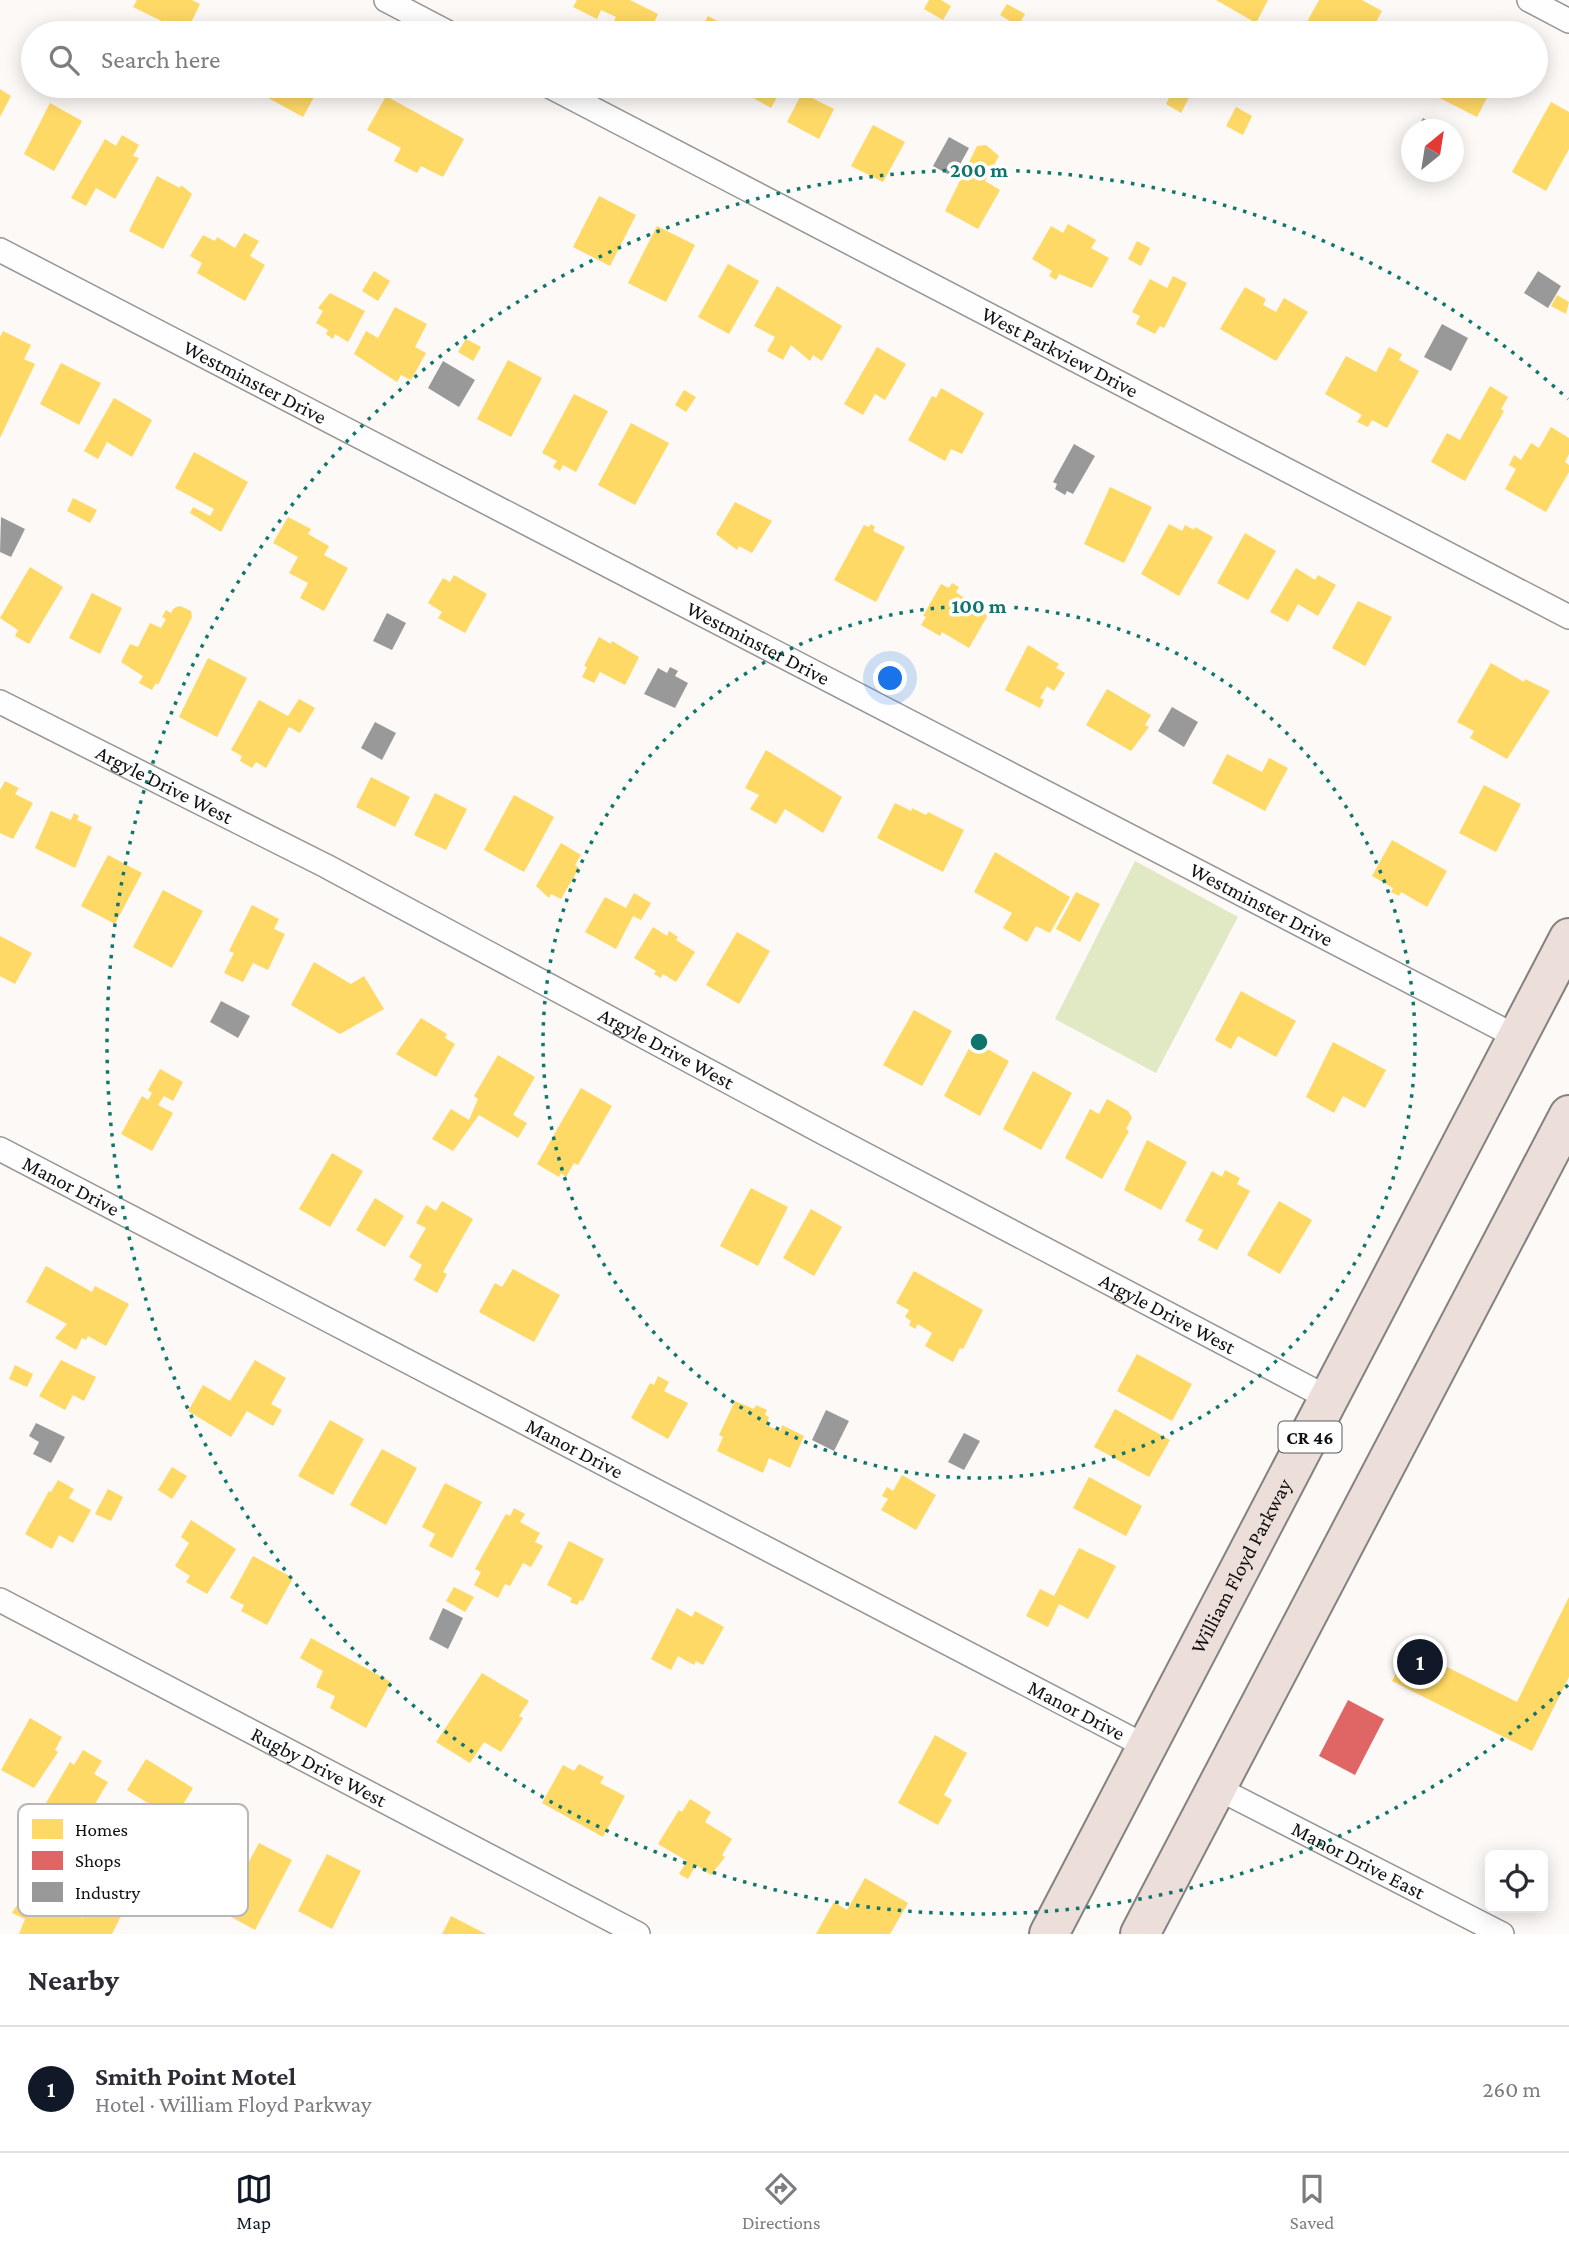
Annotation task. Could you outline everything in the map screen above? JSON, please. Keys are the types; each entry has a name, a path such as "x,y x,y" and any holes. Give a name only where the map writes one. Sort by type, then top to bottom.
{"highway":[{"name":"William Floyd Parkway","path":"1049,1934 1569,938"},
{"path":"1140,1934 1569,1115"}],"street":[{"path":"386,0 426,21"},
{"path":"1529,0 1569,21"},
{"name":"West Parkview Drive","path":"573,98 1569,617"},
{"name":"Westminster Drive","path":"0,250 1517,1037"},
{"name":"Argyle Drive West","path":"0,702 326,866 824,1133 1330,1399"},
{"name":"Manor Drive","path":"0,1149 1147,1747"},
{"name":"Rugby Drive West","path":"0,1600 638,1934"},
{"name":"Manor Drive East","path":"1216,1787 1502,1934"}],"green space":[{"path":"1135,861 1238,917 1156,1073 1055,1019"}],"building: Homes":[{"path":"137,0 192,0 200,4 192,21 162,21 133,7"},
{"path":"577,0 630,0 658,14 655,21 614,21 616,17 601,10 597,19 573,7"},
{"path":"929,0 941,0 951,6 943,20 924,9"},
{"path":"1216,0 1268,0 1257,21"},
{"path":"1319,0 1362,0 1382,11 1377,21 1308,21"},
{"path":"1007,4 1025,14 1021,21 1010,21 1000,15"},
{"path":"0,89 11,96 0,117"},
{"path":"268,98 313,98 303,117"},
{"path":"385,98 390,98 464,139 443,177 421,166 417,173 394,161 401,148 367,130"},
{"path":"753,98 776,98 771,108"},
{"path":"799,98 812,98 834,109 819,139 787,122"},
{"path":"1169,98 1189,98 1181,113 1166,104"},
{"path":"1440,98 1487,98 1477,117"},
{"path":"1551,102 1569,112 1569,149 1546,191 1512,172"},
{"path":"50,103 82,121 54,171 24,154"},
{"path":"1236,107 1252,116 1243,135 1226,126"},
{"path":"873,125 905,142 883,182 851,166"},
{"path":"122,135 139,145 133,156 139,158 115,199 96,188 86,206 71,198 105,139 116,146"},
{"path":"986,145 999,156 985,181 1000,190 978,229 945,211 977,146"},
{"path":"157,176 180,188 181,185 192,194 163,249 129,231"},
{"path":"599,196 636,215 610,266 573,247"},
{"path":"1068,224 1096,240 1091,248 1109,258 1092,288 1059,274 1056,280 1049,276 1052,271 1032,259 1051,226 1063,233"},
{"path":"657,226 695,245 666,302 628,283"},
{"path":"244,233 259,241 250,256 265,265 245,301 197,273 202,263 190,256 203,235 215,241 217,237 235,248"},
{"path":"1137,241 1150,248 1141,266 1128,259"},
{"path":"728,264 759,281 729,334 698,317"},
{"path":"374,271 390,281 378,301 362,291"},
{"path":"1173,276 1187,283 1164,328 1160,326 1155,334 1136,324 1140,316 1132,312 1150,279 1167,288"},
{"path":"777,286 842,326 822,361 813,355 810,361 791,345 783,360 767,351 775,337 754,326"},
{"path":"1245,287 1266,299 1263,305 1276,312 1284,298 1308,312 1276,361 1220,329"},
{"path":"330,293 365,311 348,342 335,334 333,339 326,334 328,330 316,323 323,311 318,308"},
{"path":"1557,295 1569,302 1566,314 1551,306"},
{"path":"395,307 427,324 415,347 426,353 411,380 401,375 397,382 354,354 366,331 378,338"},
{"path":"3,331 31,345 24,359 35,364 0,438 0,337"},
{"path":"466,339 481,347 473,361 458,352"},
{"path":"877,347 906,364 885,400 875,394 863,415 844,404"},
{"path":"1389,347 1402,354 1399,360 1419,371 1387,428 1372,420 1368,427 1357,422 1362,415 1325,394 1346,356 1376,372"},
{"path":"508,360 542,378 511,437 477,419"},
{"path":"61,363 101,383 79,425 40,404"},
{"path":"1490,386 1508,397 1501,409 1504,411 1465,481 1431,462 1447,433 1460,440"},
{"path":"941,388 984,413 962,454 951,449 945,461 908,440 932,396 936,398"},
{"path":"684,390 696,397 686,412 675,405"},
{"path":"574,394 608,411 576,472 563,465 560,471 553,467 557,461 542,453"},
{"path":"114,398 152,420 132,457 107,442 98,459 84,451"},
{"path":"631,423 669,443 635,505 598,485"},
{"path":"1551,427 1569,438 1569,454 1565,462 1569,465 1569,472 1546,512 1505,489 1516,469 1509,465 1514,455 1521,460 1531,443 1539,448"},
{"path":"194,452 248,482 221,532 190,513 193,507 210,516 214,509 175,488"},
{"path":"1110,487 1152,507 1124,563 1084,544"},
{"path":"73,498 97,510 90,523 67,511"},
{"path":"735,502 772,521 752,553 739,546 737,550 716,534"},
{"path":"288,517 311,529 308,534 329,546 324,555 348,568 324,611 300,598 308,583 289,573 298,557 273,543"},
{"path":"871,524 875,527 873,531 905,547 876,602 834,580 864,525 869,527"},
{"path":"1169,524 1182,531 1185,525 1194,530 1195,527 1213,537 1179,596 1141,574"},
{"path":"1245,533 1276,551 1248,600 1217,583"},
{"path":"30,567 63,587 29,644 15,636 18,630 0,618"},
{"path":"1296,568 1315,580 1318,575 1336,585 1318,616 1298,604 1288,622 1270,612"},
{"path":"454,575 487,594 465,633 438,618 442,612 428,603 443,578 450,582"},
{"path":"952,583 959,587 956,592 988,615 969,648 942,632 940,636 921,625 926,617 923,616 941,584 949,588"},
{"path":"92,593 122,608 100,654 69,638"},
{"path":"1358,601 1392,617 1365,666 1332,648"},
{"path":"180,606 191,611 192,617 158,685 156,683 152,690 139,683 143,676 121,662 130,644 138,647 150,623 161,628 166,619 162,617 166,610 171,613 174,608"},
{"path":"599,637 611,644 612,641 639,657 625,685 600,672 594,683 582,677 587,667 584,666"},
{"path":"1028,645 1059,664 1056,668 1065,673 1054,691 1047,686 1040,698 1044,700 1040,708 1005,690"},
{"path":"208,658 247,678 217,737 179,717"},
{"path":"1491,663 1524,682 1525,679 1550,691 1507,759 1470,738 1474,731 1457,722"},
{"path":"1107,689 1151,715 1145,725 1149,727 1131,751 1086,725"},
{"path":"299,699 315,708 300,733 289,727 266,768 256,762 252,768 240,761 242,756 231,750 259,700 288,716"},
{"path":"766,750 842,797 823,833 785,809 776,824 750,809 759,795 745,788"},
{"path":"1227,754 1262,772 1269,758 1288,768 1265,811 1212,783"},
{"path":"371,777 410,797 395,827 356,807"},
{"path":"5,781 19,788 15,794 33,803 13,839 0,833 0,790"},
{"path":"1484,785 1521,804 1496,852 1459,833"},
{"path":"435,793 467,809 446,850 414,835"},
{"path":"514,795 554,817 524,872 484,850"},
{"path":"895,803 911,811 912,808 926,815 928,812 964,830 943,872 877,838"},
{"path":"51,811 71,820 74,813 79,816 77,820 92,827 75,868 35,848"},
{"path":"1392,840 1447,871 1427,907 1401,892 1399,896 1391,892 1393,888 1372,876"},
{"path":"561,843 581,855 575,865 579,868 561,899 551,894 549,898 536,886"},
{"path":"995,852 1070,897 1050,933 1036,926 1027,942 1003,928 1012,913 974,892"},
{"path":"108,855 142,873 115,924 81,906"},
{"path":"163,890 203,911 172,968 133,947"},
{"path":"1076,892 1100,904 1080,942 1056,929"},
{"path":"634,893 651,903 641,920 633,916 616,949 585,932 605,897 626,908"},
{"path":"252,905 279,919 274,929 285,934 268,970 253,963 243,982 224,973 234,953 229,951"},
{"path":"653,927 667,936 669,931 678,937 676,940 695,952 676,982 663,974 661,978 654,974 656,971 634,958"},
{"path":"737,932 770,951 739,1004 706,985"},
{"path":"0,936 32,953 15,984 0,976"},
{"path":"314,962 351,984 364,976 384,1009 340,1034 291,1005"},
{"path":"1241,991 1296,1021 1276,1057 1238,1036 1231,1049 1215,1040"},
{"path":"914,1010 952,1031 922,1086 883,1065"},
{"path":"421,1018 447,1034 445,1038 455,1044 436,1077 396,1054"},
{"path":"973,1041 1009,1061 980,1116 944,1096"},
{"path":"1333,1042 1386,1070 1365,1108 1343,1096 1334,1113 1306,1097"},
{"path":"498,1055 535,1077 513,1115 527,1123 518,1138 479,1115 453,1151 432,1139 451,1109 469,1120 478,1099 474,1096"},
{"path":"160,1069 183,1082 173,1101 164,1096 158,1105 173,1113 152,1151 121,1134 142,1096 148,1100 152,1093 148,1090"},
{"path":"1033,1071 1072,1093 1041,1150 1003,1129"},
{"path":"581,1088 612,1106 578,1165 574,1163 566,1177 561,1173 559,1177 537,1164"},
{"path":"1107,1099 1128,1111 1132,1118 1126,1129 1129,1131 1102,1179 1065,1158 1090,1109 1099,1114"},
{"path":"1147,1140 1187,1162 1161,1210 1124,1190"},
{"path":"332,1153 363,1171 330,1227 299,1209"},
{"path":"1225,1170 1240,1178 1237,1184 1250,1191 1217,1250 1198,1240 1203,1230 1185,1221 1212,1171 1222,1177"},
{"path":"751,1188 788,1207 758,1266 720,1246"},
{"path":"375,1198 404,1216 385,1247 356,1230"},
{"path":"442,1201 473,1219 443,1272 447,1274 437,1293 414,1280 422,1265 409,1257 426,1228 416,1223 426,1205 436,1211"},
{"path":"1279,1201 1312,1220 1280,1274 1247,1255"},
{"path":"811,1209 842,1227 814,1276 783,1258"},
{"path":"46,1266 92,1292 95,1286 129,1304 106,1346 88,1336 86,1340 82,1338 76,1350 55,1338 67,1324 26,1302"},
{"path":"513,1269 560,1295 534,1342 479,1312 495,1283 502,1287"},
{"path":"914,1271 983,1310 963,1349 960,1348 953,1362 925,1346 932,1333 918,1324 915,1329 909,1325 911,1321 905,1317 909,1310 896,1303"},
{"path":"1137,1354 1192,1384 1172,1421 1117,1391"},
{"path":"61,1360 96,1377 84,1401 73,1395 65,1410 39,1396"},
{"path":"255,1360 286,1378 271,1404 282,1410 273,1426 247,1411 231,1437 188,1411 203,1385 230,1401"},
{"path":"15,1365 33,1374 27,1387 9,1379"},
{"path":"658,1376 669,1382 664,1391 688,1403 668,1439 631,1418 650,1383 654,1385"},
{"path":"735,1401 754,1409 756,1405 767,1410 765,1415 769,1417 766,1425 780,1431 782,1425 804,1436 790,1468 769,1458 763,1473 717,1451 723,1437 719,1435"},
{"path":"1115,1409 1170,1440 1149,1477 1094,1447"},
{"path":"330,1420 364,1439 333,1495 298,1476"},
{"path":"382,1449 417,1468 386,1525 350,1505"},
{"path":"172,1467 187,1476 172,1499 158,1490"},
{"path":"902,1475 936,1495 916,1530 881,1510 888,1499 882,1496 887,1487 893,1491"},
{"path":"1089,1477 1142,1506 1126,1536 1073,1508"},
{"path":"58,1480 74,1489 69,1498 91,1510 73,1543 59,1535 52,1549 25,1534"},
{"path":"445,1483 482,1502 452,1558 429,1546 435,1534 422,1527"},
{"path":"108,1489 123,1497 111,1521 95,1514"},
{"path":"514,1508 525,1514 520,1522 540,1533 535,1542 543,1546 531,1567 523,1563 510,1586 505,1584 498,1598 474,1585 481,1572 475,1569 506,1514 510,1516"},
{"path":"191,1520 236,1549 207,1594 186,1582 190,1576 175,1566 189,1543 181,1537"},
{"path":"569,1541 604,1559 583,1601 580,1600 577,1605 570,1602 572,1598 547,1585"},
{"path":"1079,1548 1116,1566 1088,1619 1059,1604 1048,1627 1026,1616 1040,1589 1054,1596"},
{"path":"253,1556 293,1578 267,1625 241,1611 244,1605 230,1598"},
{"path":"454,1587 474,1597 465,1612 446,1601"},
{"path":"1569,1597 1569,1677 1532,1751 1392,1681 1409,1648 1517,1702"},
{"path":"677,1608 692,1617 695,1611 724,1627 703,1665 696,1661 694,1665 678,1656 671,1670 651,1659"},
{"path":"311,1638 391,1682 366,1728 330,1708 335,1696 316,1687 323,1671 300,1658"},
{"path":"482,1673 529,1701 519,1716 523,1718 501,1752 484,1742 470,1763 436,1742"},
{"path":"30,1718 62,1737 55,1750 58,1752 34,1788 1,1770"},
{"path":"935,1735 967,1753 944,1795 952,1800 938,1825 898,1803"},
{"path":"83,1750 102,1761 94,1774 108,1782 95,1804 46,1803 70,1762 74,1765"},
{"path":"146,1759 193,1788 183,1804 150,1804 127,1790"},
{"path":"579,1764 604,1777 600,1783 625,1796 603,1837 542,1803 563,1765 574,1771"},
{"path":"690,1799 711,1812 705,1822 732,1839 722,1855 725,1857 711,1875 696,1865 688,1879 679,1874 687,1861 658,1844 679,1810 682,1812"},
{"path":"259,1843 292,1860 255,1930 229,1916 248,1916 248,1864"},
{"path":"327,1854 361,1871 332,1929 298,1911"},
{"path":"865,1878 908,1903 890,1934 816,1934 834,1902 847,1910"},
{"path":"18,1903 18,1916 12,1913"},
{"path":"18,1916 121,1916 112,1934 19,1934 25,1919"},
{"path":"451,1916 486,1934 442,1934"}],"building: Shops":[{"path":"1348,1700 1384,1719 1355,1775 1319,1756"}],"building: Industry":[{"path":"949,137 969,148 953,177 933,166"},
{"path":"1538,271 1561,286 1548,308 1524,293"},
{"path":"1442,324 1468,338 1451,371 1424,357"},
{"path":"443,361 475,380 459,407 428,388"},
{"path":"1074,444 1095,456 1073,494 1067,491 1065,495 1055,489 1057,484 1053,482"},
{"path":"1,517 25,529 11,557 0,552"},
{"path":"387,613 406,623 392,650 373,641"},
{"path":"670,667 678,671 675,676 688,683 675,708 644,694 658,668 667,673"},
{"path":"1172,707 1198,722 1184,747 1158,731"},
{"path":"375,722 396,733 382,760 361,748"},
{"path":"221,1001 250,1016 238,1038 210,1022"},
{"path":"826,1410 849,1421 834,1451 812,1440"},
{"path":"36,1423 65,1437 51,1463 33,1454 39,1442 29,1436"},
{"path":"964,1433 980,1441 964,1470 948,1462"},
{"path":"443,1608 463,1618 448,1649 429,1639"}],"place":[{"name":"Smith Point Motel","path":"1420,1662"}]}
